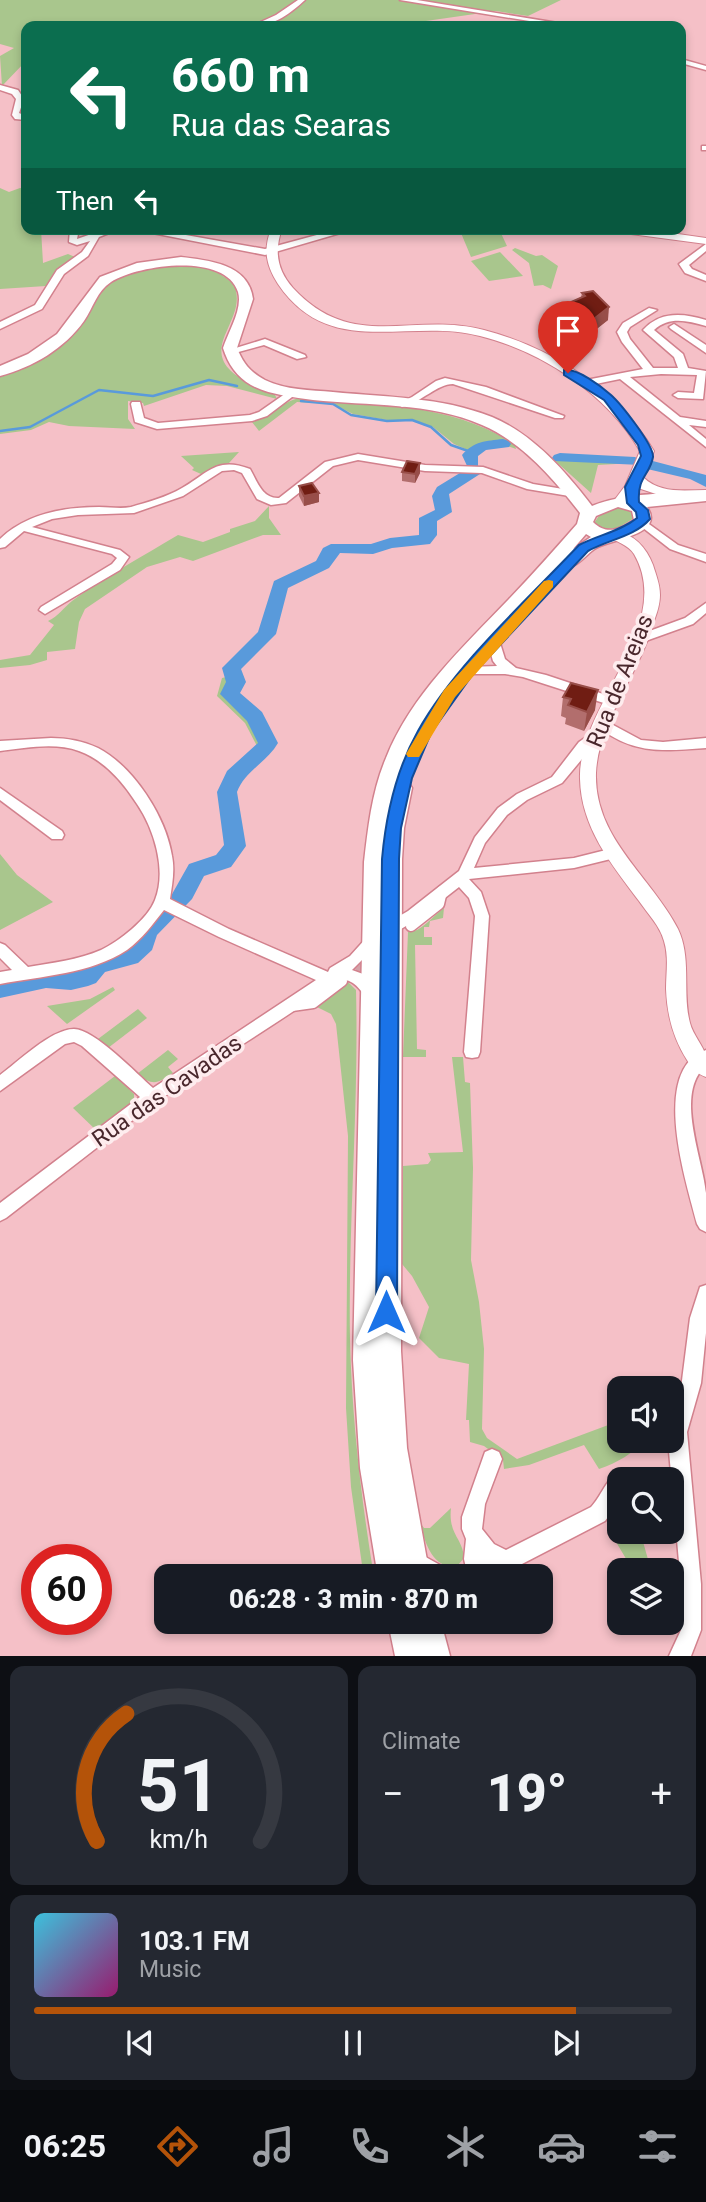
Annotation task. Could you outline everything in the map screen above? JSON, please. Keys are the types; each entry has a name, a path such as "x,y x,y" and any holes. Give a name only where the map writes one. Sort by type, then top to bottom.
{"main road":[{"path":"0,371 33,358 55,345 70,330 104,280 125,270 159,262 187,262 216,267 233,275 246,294 231,351 240,369 252,379 292,392 422,403 498,427 523,444 563,481 584,507 592,532 611,536"},
{"path":"584,507 625,494 706,495"},
{"path":"625,494 642,510 641,523"},
{"path":"412,1564 393,1448 387,1351 392,933 390,897 393,828 404,778 425,732 468,671 579,552 667,508 706,504"},
{"path":"391,1564 375,1468 367,1360 374,995 392,933 379,823 397,757 411,727 456,667 571,544 584,507"},
{"path":"411,1656 417,1634"},
{"path":"425,1634 434,1656"}],"street":[{"path":"268,21 302,0"},
{"path":"403,0 543,21"},
{"path":"686,62 706,68"},
{"path":"0,87 15,92 20,99 15,113 21,117"},
{"path":"72,235 74,241 100,235"},
{"path":"172,235 273,252 333,235"},
{"path":"276,235 273,252 276,274 281,284 322,317 359,329 452,328 474,331 539,354 608,398 644,444 647,456 625,494"},
{"path":"661,235 706,241"},
{"path":"0,326 39,307 60,272 85,254 95,237"},
{"path":"706,247 684,264 688,271 706,278"},
{"path":"649,370 622,332 626,325 652,310"},
{"path":"683,369 679,356 648,330 651,326 673,317 690,317 706,323"},
{"path":"674,327 706,350"},
{"path":"231,351 265,342 301,357"},
{"path":"586,383 649,370 683,369 704,374 700,395 678,395"},
{"path":"622,376 706,444"},
{"path":"422,403 435,385 453,381 559,416"},
{"path":"136,404 139,420 157,426 252,418 263,414 292,392"},
{"path":"676,420 706,424"},
{"path":"0,547 20,527 33,520 97,510 131,511 180,494 200,478 228,466 246,471 263,499 278,502 320,470 350,457 425,468 483,470 584,507"},
{"path":"625,494 640,484 654,491 706,495"},
{"path":"641,523 674,547 706,558"},
{"name":"Rua de Areias","path":"641,523 642,555 653,593 640,639 599,729 587,769 588,800 598,829 672,936 676,956 677,1017 685,1041 703,1062"},
{"path":"20,527 104,548 123,557 116,567 45,610"},
{"path":"611,536 634,544 642,555"},
{"path":"640,639 689,621 706,607"},
{"path":"495,643 499,661 512,670"},
{"path":"468,671 491,668 512,670 613,702"},
{"path":"462,876 472,850 502,813 519,800 557,780 599,729 640,746 706,743"},
{"path":"0,746 42,743 82,747 100,755 123,774 141,801 161,842 165,867 162,902 117,949 87,960 0,978"},
{"path":"0,793 57,835"},
{"path":"462,876 574,863 614,853"},
{"path":"462,876 472,890 482,916 472,1052"},
{"name":"Rua das Cavadas","path":"0,1213 152,1097 335,977 392,933 396,925 413,915 462,876"},
{"path":"392,933 439,904 442,891"},
{"path":"390,897 404,908 429,902"},
{"path":"162,902 224,933 335,977 358,978 374,995"},
{"path":"0,949 24,972"},
{"path":"0,1084 60,1039 75,1035 88,1041 152,1097"},
{"path":"703,1062 687,1074 684,1123 706,1224"},
{"path":"684,1406 689,1396 698,1322 706,1293"},
{"path":"678,1453 690,1555 692,1613 687,1644 680,1656"},
{"path":"475,1564 476,1540 469,1519 492,1459"},
{"path":"499,1564 598,1514 607,1504"},
{"path":"476,1540 490,1553 505,1561"}],"green space":[{"path":"0,0 561,0 528,16 496,11 426,21 21,21 21,66 2,86 0,56 14,48 0,44"},
{"path":"0,188 9,192 21,188 21,235 41,235 43,263 68,254 75,257 56,271 46,286 0,289"},
{"path":"462,235 502,235 507,246 471,257"},
{"path":"515,248 536,256 542,255 558,266 551,289 543,285 534,286 529,263 512,250"},
{"path":"500,252 523,276 489,281 471,261"},
{"path":"172,264 213,269 233,283 237,298 223,341 222,354 227,367 244,380 274,393 277,399 227,386 206,385 144,406 143,403 128,401 128,419 135,429 69,426 49,422 31,430 0,434 0,374 48,354 68,340 109,282 125,273"},
{"path":"302,398 413,408 440,414 492,431 515,445 516,449 493,443 470,451 454,444 433,427 414,420 387,420 353,414 333,404 297,402 259,431 252,422 289,401"},
{"path":"239,452 229,463 201,474 192,470 194,468 181,456"},
{"path":"552,458 634,463 598,465 591,493"},
{"path":"269,506 269,518 281,535 263,535 193,561 180,557 147,567 85,609 79,622 75,649 47,652 47,660 30,665 0,668 0,660 30,655 54,625 48,621 72,601 125,566 178,535 203,542 230,532 230,529 255,521"},
{"path":"621,507 634,512 634,518 618,528 600,529 594,523 601,513"},
{"path":"231,676 232,683 225,693 259,729 265,744 259,750 245,723 217,696 222,678"},
{"path":"0,854 17,875 53,902 0,930"},
{"path":"444,908 443,918 430,921 429,927 424,927 424,937 432,937 432,945 415,945 417,1049 426,1050 426,1057 403,1057 408,932 422,927"},
{"path":"348,982 356,990 350,1340 358,1458 372,1564 362,1564 351,1487 346,1408 348,1136 336,1024 331,1014 315,1006"},
{"path":"113,987 115,990 67,1024 47,1006 90,999"},
{"path":"138,1009 147,1018 108,1048 98,1039"},
{"path":"168,1050 178,1059 168,1067 173,1073 155,1082 137,1074"},
{"path":"452,1057 463,1057 465,1082 470,1083 473,1168 471,1260 484,1349 482,1429 487,1438 517,1459 607,1425 607,1453 630,1453 606,1467 599,1469 584,1445 529,1465 504,1469 503,1460 484,1446 470,1442 469,1420 466,1420 469,1364 439,1358 419,1338 429,1307 402,1264 403,1166 428,1164 431,1160 428,1153 463,1152"},
{"path":"115,1076 134,1094 134,1101 97,1131 73,1108"},
{"path":"451,1508 452,1524 464,1558 459,1564 443,1564 432,1554 421,1524 424,1528 430,1528"},
{"path":"617,1544 644,1544 648,1558 626,1558"}],"building":[{"path":"593,291 609,307 590,322 577,315 587,311 571,302 585,296 582,293"},
{"path":"407,461 420,463 415,474 402,472"},
{"path":"312,483 319,493 304,496 299,486"},
{"path":"571,683 598,690 587,712 568,705 571,699 563,697"}],"waterway":[{"path":"0,431 30,427 99,390 153,396 209,380 237,386"},
{"path":"301,401 333,404 351,415 387,421 412,420 431,427 451,445 471,452"},
{"path":"472,464 470,455 482,446 503,444"},
{"path":"560,458 635,462"},
{"path":"649,465 695,475 706,482"},
{"path":"177,902 197,870 223,861 235,846 227,792 240,770 259,755 268,743 255,717 230,694 236,682 231,668 267,634 280,585 323,564 329,552 337,548 373,549 390,543 424,540 428,535 428,518 444,512 440,496 443,491 474,471"},
{"path":"0,989 46,979 71,981 88,977 98,965 130,957 144,944 146,932 168,911"}],"tunnel":[{"path":"344,979 373,956"}],"slow traffic":[{"path":"413,754 437,710 468,671 549,584"}],"route":[{"path":"386,1312 391,859 393,828 404,778 413,754 437,710 468,671 583,548 607,536 629,531 644,519 642,510 633,503 632,487 647,456 644,444 608,398 568,373"}]}
